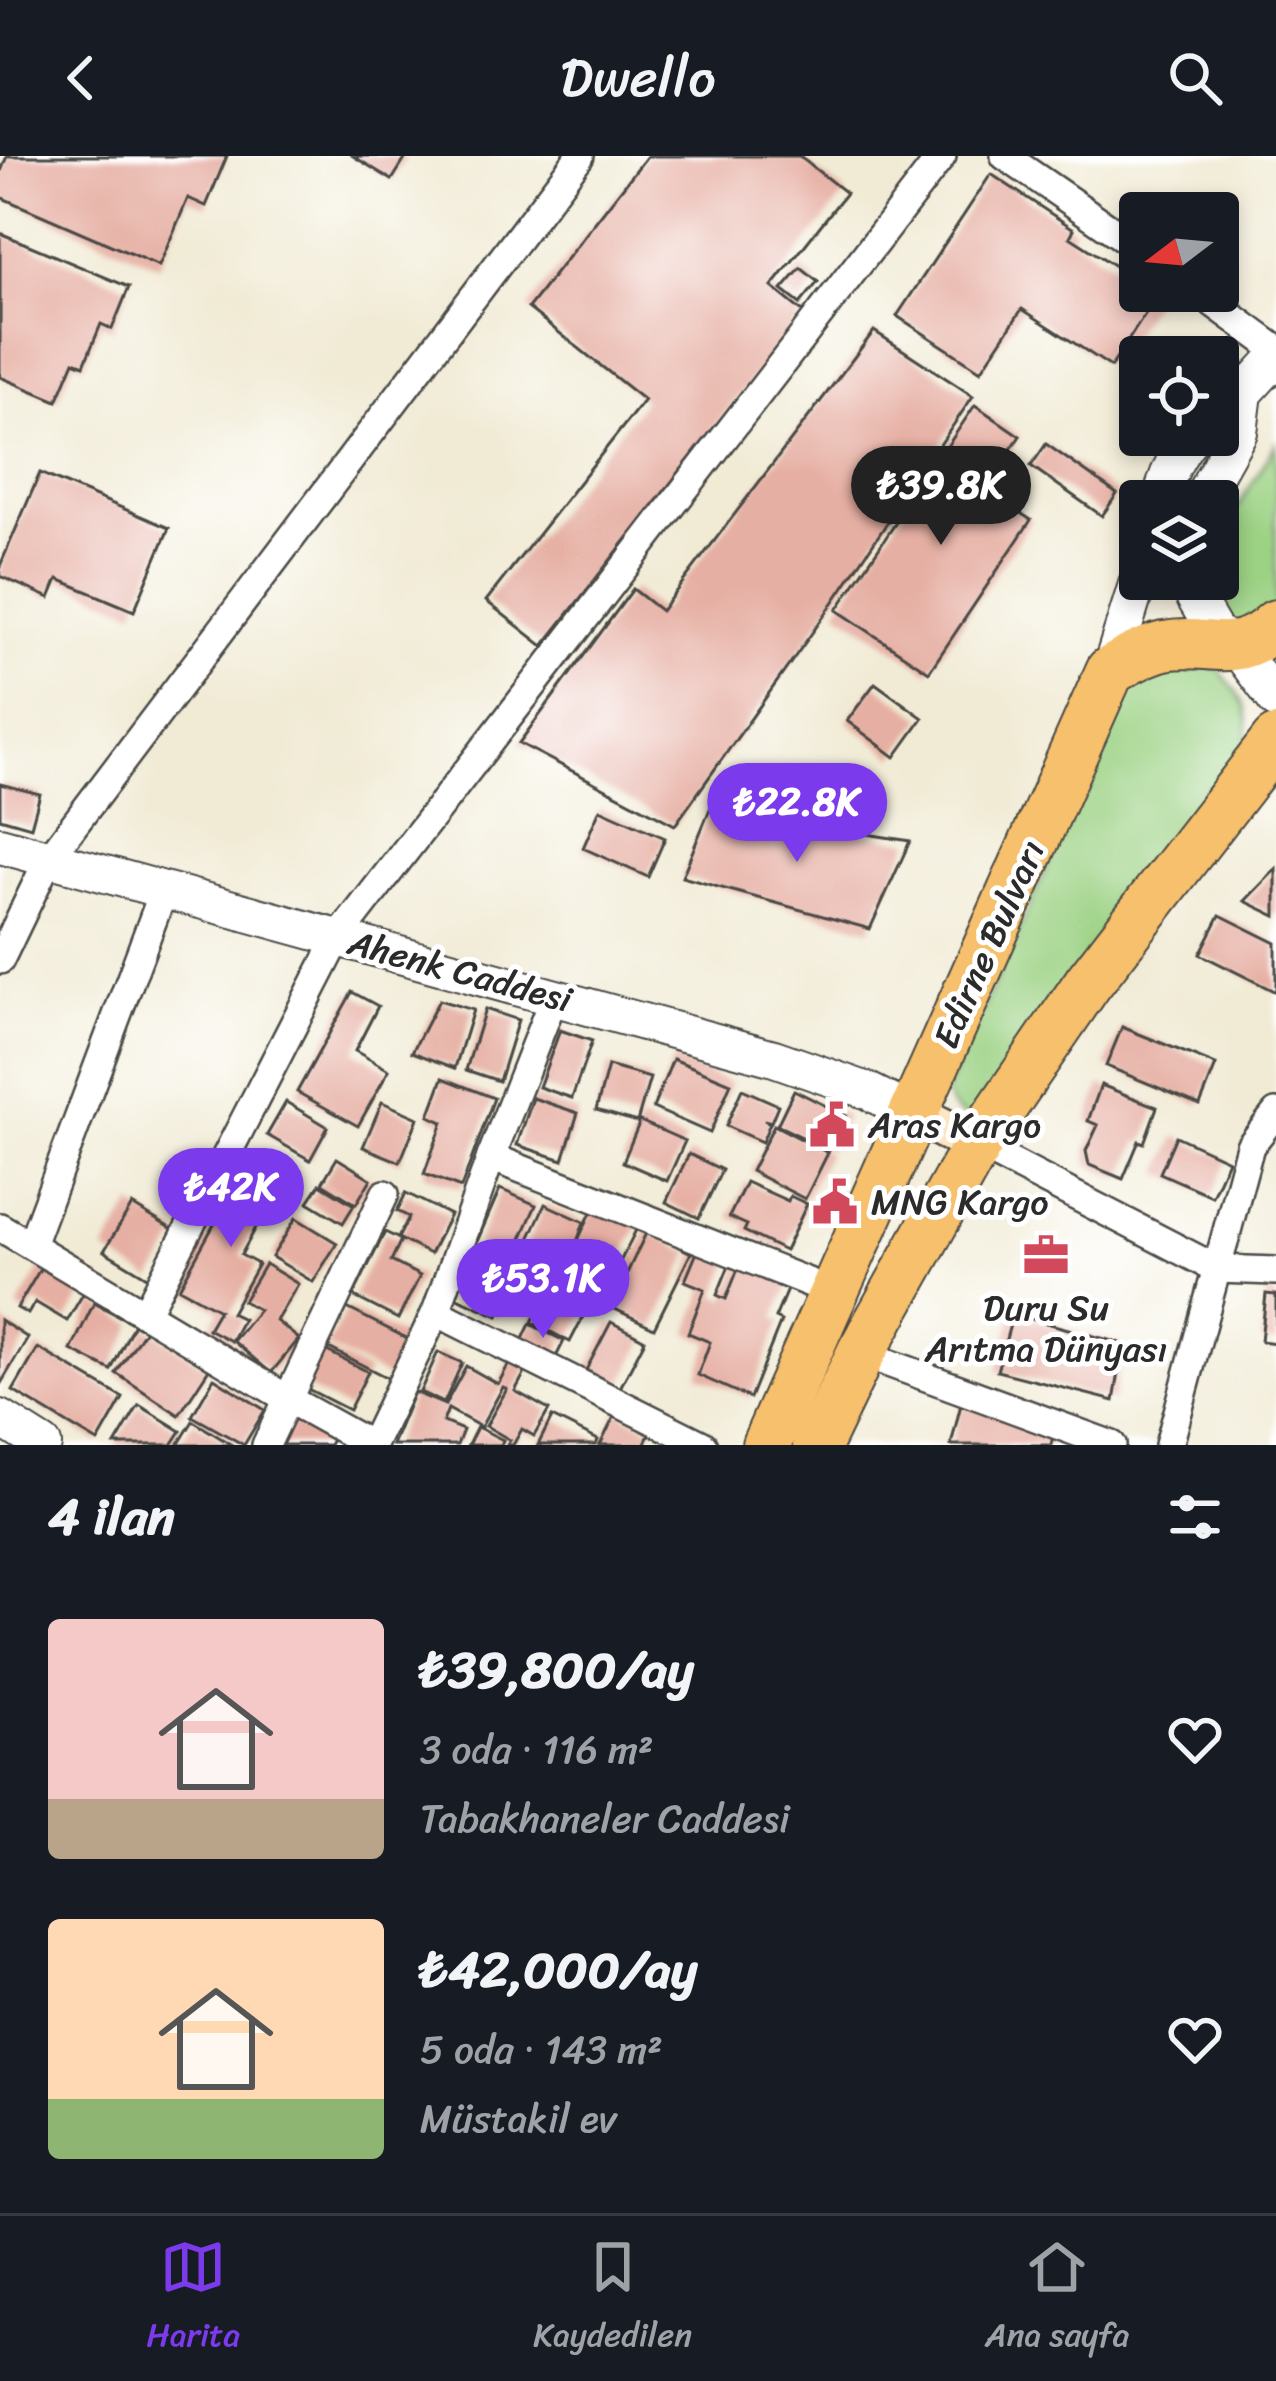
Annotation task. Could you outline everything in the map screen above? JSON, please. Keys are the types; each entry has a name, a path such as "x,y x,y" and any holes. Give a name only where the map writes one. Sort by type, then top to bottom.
{"highway":[{"path":"1110,671 1164,646 1216,648 1256,635"},
{"name":"Edirne Bulvarı","path":"766,1445 1110,671"},
{"path":"817,1445 861,1353 977,1145 1088,983 1276,740"}],"main road":[{"path":"914,1114 977,1145"}],"street":[{"path":"0,960 49,858 580,156"},
{"path":"145,1314 338,938 942,156"},
{"path":"1005,156 1119,235"},
{"path":"1224,312 1276,353 1239,391"},
{"path":"1110,671 1132,600"},
{"path":"1196,600 1215,632 1256,635 1276,700"},
{"name":"Ahenk Caddesi","path":"0,845 774,1058 868,1091 914,1114"},
{"path":"32,1245 164,890"},
{"path":"0,1227 288,1400 372,1445 436,1312 554,997"},
{"path":"1169,1445 1250,1146 1276,1113"},
{"path":"977,1145 1217,1269 1276,1271"},
{"path":"491,1156 833,1292"},
{"path":"266,1445 385,1195"},
{"path":"436,1312 703,1445"},
{"path":"861,1353 1112,1445"},
{"path":"0,1418 43,1445"}],"green space":[{"path":"1276,444 1276,611 1250,638 1223,614 1216,600 1239,600 1239,505"},
{"path":"1157,667 1216,667 1244,705 1245,751 976,1119 964,1115 953,1108 945,1093 1132,680"}],"building":[{"path":"7,156 227,156 206,206 188,198 159,266 0,197 0,174"},
{"path":"353,156 407,156 392,180"},
{"path":"647,156 799,156 846,193 772,287 804,313 543,646 486,601 644,400 528,308"},
{"path":"991,174 1074,229 1070,237 1119,268 1119,312 1146,312 1131,336 1119,336 1119,355 1111,367 1022,309 981,371 897,316"},
{"path":"0,233 129,287 112,329 101,324 84,365 74,361 57,401 0,377"},
{"path":"801,268 818,282 800,304 782,290"},
{"path":"874,331 973,396 675,825 519,743 633,589 661,611"},
{"path":"975,405 1020,436 984,489 1031,520 929,672 837,610"},
{"path":"1046,444 1117,494 1102,516 1031,466"},
{"path":"40,473 169,528 134,611 58,579 50,598 0,576 0,566"},
{"path":"875,683 923,718 895,757 847,721"},
{"path":"0,784 40,794 31,827 0,818"},
{"path":"600,809 665,838 648,877 583,848"},
{"path":"710,809 910,841 870,929 682,877"},
{"path":"1276,869 1276,916 1245,901"},
{"path":"1220,915 1276,943 1276,992 1200,954"},
{"path":"352,992 378,1006 355,1051 389,1070 358,1126 297,1092"},
{"path":"439,1000 473,1010 455,1068 412,1052"},
{"path":"485,1009 518,1020 499,1081 466,1070"},
{"path":"1122,1027 1216,1065 1200,1105 1106,1066"},
{"path":"560,1030 592,1041 572,1098 539,1087"},
{"path":"673,1059 731,1083 710,1133 653,1108"},
{"path":"608,1066 650,1078 637,1122 596,1110"},
{"path":"443,1078 494,1098 461,1188 424,1174 443,1122 429,1116"},
{"path":"1101,1085 1157,1107 1144,1143 1139,1141 1123,1179 1089,1165 1086,1151 1098,1125 1088,1121"},
{"path":"742,1089 778,1105 771,1122 764,1120 770,1123 762,1142 726,1126"},
{"path":"794,1090 846,1116 829,1150 777,1125"},
{"path":"533,1098 578,1113 563,1160 517,1145"},
{"path":"286,1102 328,1127 310,1160 267,1135"},
{"path":"382,1102 418,1118 400,1162 363,1147"},
{"path":"640,1121 685,1141 667,1181 623,1162"},
{"path":"774,1125 828,1153 805,1199 751,1171"},
{"path":"1176,1136 1228,1160 1212,1196 1160,1173"},
{"path":"689,1154 722,1170 699,1218 666,1202"},
{"path":"337,1158 371,1179 356,1204 322,1183"},
{"path":"249,1161 282,1180 241,1255 258,1264 231,1313 243,1319 231,1341 208,1329 219,1310 179,1288"},
{"path":"746,1182 788,1201 790,1196 807,1204 785,1251 744,1231 747,1225 729,1217"},
{"path":"320,1184 354,1205 343,1223 308,1202"},
{"path":"500,1189 536,1205 512,1259 476,1244"},
{"path":"406,1193 450,1215 430,1254 398,1238 409,1217 397,1211"},
{"path":"545,1204 584,1222 577,1242 595,1204 638,1226 612,1278 568,1256 563,1268 524,1250"},
{"path":"132,1205 180,1234 152,1280 104,1251"},
{"path":"296,1218 337,1243 313,1282 272,1257"},
{"path":"647,1231 691,1253 654,1328 611,1307"},
{"path":"385,1232 401,1240 391,1261 420,1276 398,1319 353,1296"},
{"path":"700,1245 732,1258 717,1295 726,1299 742,1259 791,1280 775,1318 781,1321 750,1398 698,1375 710,1342 688,1333 705,1289 685,1281"},
{"path":"472,1252 517,1271 498,1316 453,1296"},
{"path":"46,1259 89,1284 67,1321 35,1302 28,1314 17,1308"},
{"path":"265,1264 298,1284 276,1321 299,1339 271,1373 233,1341 259,1310 243,1301"},
{"path":"557,1274 595,1294 570,1342 532,1322"},
{"path":"1266,1294 1276,1295 1276,1343 1261,1341"},
{"path":"94,1303 134,1324 111,1370 71,1350"},
{"path":"347,1308 408,1339 388,1378 327,1347"},
{"path":"1013,1314 1124,1344 1114,1401 997,1371"},
{"path":"0,1320 28,1338 0,1385"},
{"path":"611,1322 645,1340 620,1388 586,1370"},
{"path":"530,1324 564,1341 556,1357 522,1341"},
{"path":"147,1327 209,1369 179,1415 116,1373"},
{"path":"38,1348 123,1398 98,1442 13,1391"},
{"path":"323,1349 368,1372 349,1410 304,1387"},
{"path":"438,1352 462,1363 444,1403 420,1392"},
{"path":"512,1358 528,1367 515,1391 549,1410 534,1436 522,1429 513,1445 507,1445 510,1440 486,1426 507,1389 503,1387 481,1427 448,1409 443,1422 463,1430 457,1445 392,1445 414,1392 445,1405 466,1366 498,1384"},
{"path":"214,1378 265,1410 244,1445 192,1416"},
{"path":"961,1404 1055,1426 1051,1445 951,1445"},
{"path":"139,1405 181,1431 172,1445 115,1445"},
{"path":"617,1411 652,1429 644,1445 600,1445"},
{"path":"292,1412 335,1434 329,1445 275,1445"},
{"path":"552,1417 598,1440 596,1445 538,1445"},
{"path":"193,1421 232,1445 178,1445"},
{"path":"477,1427 503,1440 501,1445 468,1445"}],"place":[{"name":"Aras Kargo","path":"832,1125"},
{"name":"MNG Kargo","path":"835,1202"},
{"name":"Duru Su Arıtma Dünyası","path":"1046,1255"}]}
